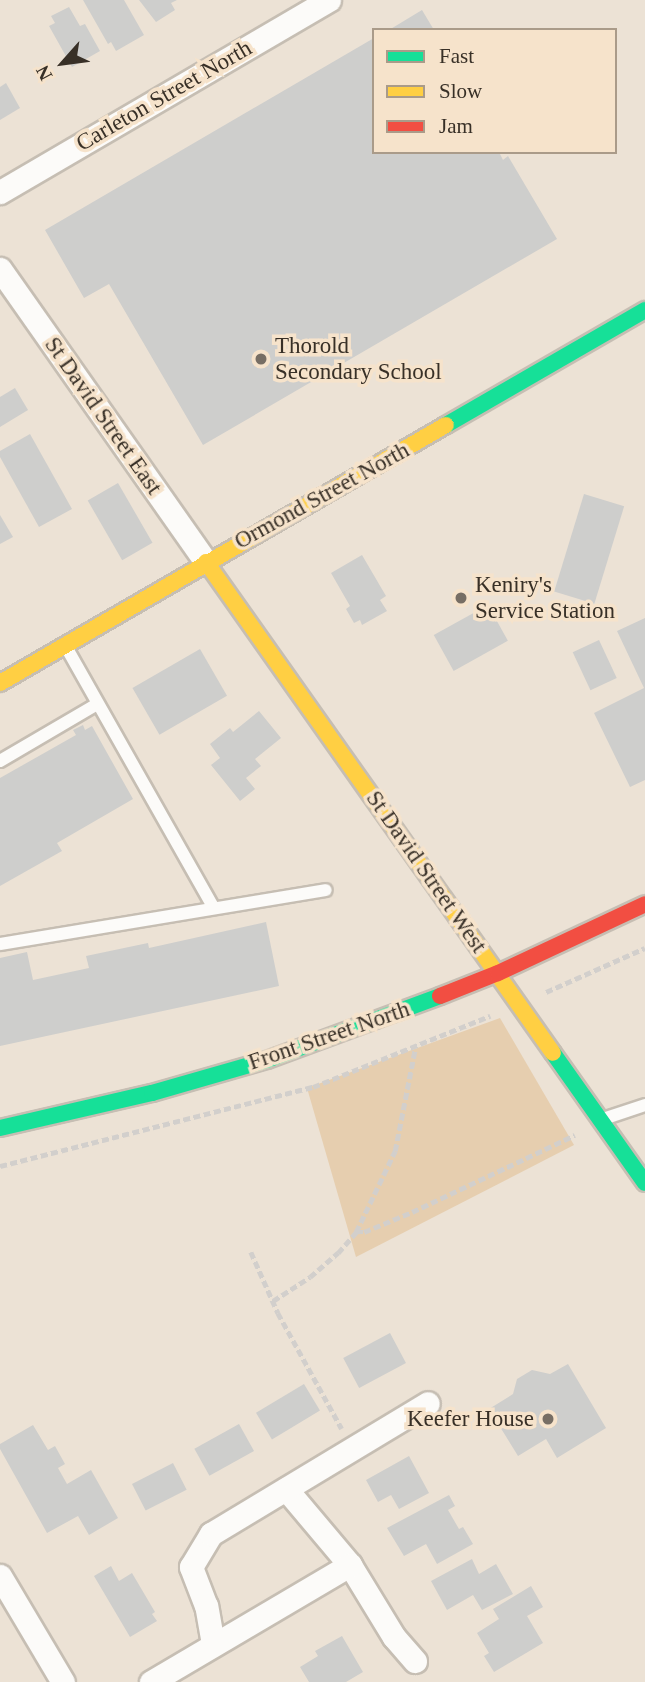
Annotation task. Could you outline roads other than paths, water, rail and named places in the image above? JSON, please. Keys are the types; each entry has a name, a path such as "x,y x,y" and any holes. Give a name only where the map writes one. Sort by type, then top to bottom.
{"street":[{"name":"Carleton Street North","path":"0,192 329,0"},
{"name":"St David Street East","path":"0,269 206,562"},
{"name":"Ormond Street North","path":"0,683 645,310"},
{"name":"St David Street West","path":"206,562 603,1119 645,1182"},
{"name":"Front Street North","path":"0,1128 152,1093 267,1060 381,1020 498,972 645,904"},
{"path":"213,1644 206,1606 191,1567 211,1534 428,1403"},
{"path":"286,1489 350,1565 394,1637 415,1661"},
{"path":"151,1682 350,1565"},
{"path":"0,1576 63,1682"}],"lane":[{"path":"65,645 214,908"},
{"path":"0,761 97,704"},
{"path":"0,944 326,890"},
{"path":"603,1119 645,1105"}],"place":[{"name":"Thorold Secondary School","path":"261,359"},
{"name":"Keniry's Service Station","path":"461,598"},
{"name":"Keefer House","path":"548,1419"}]}
